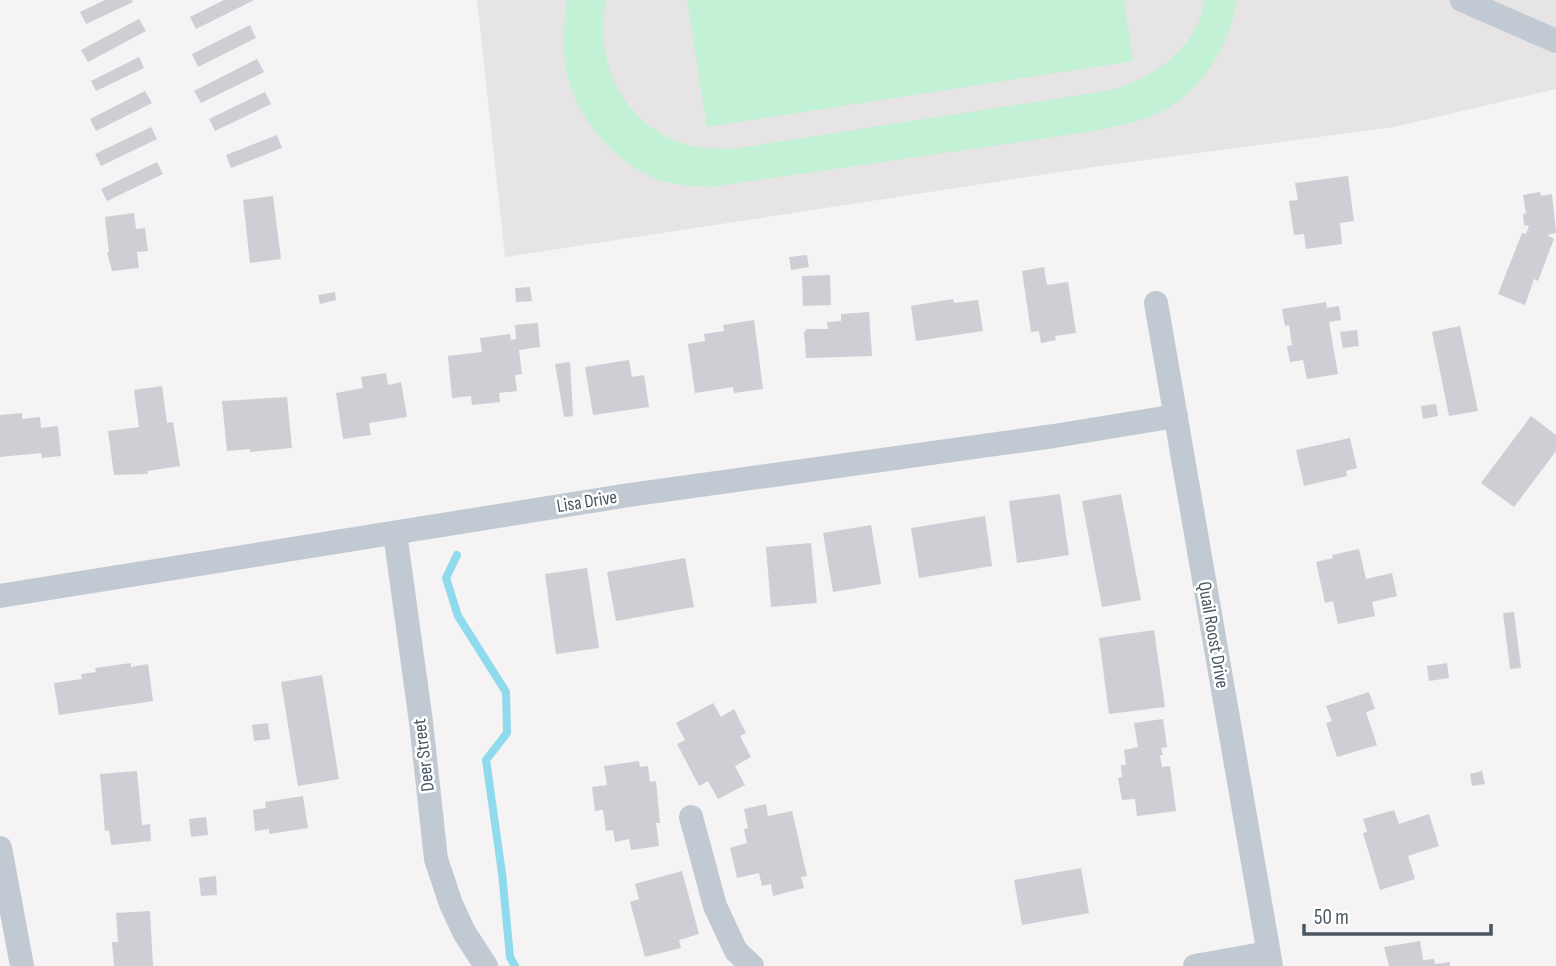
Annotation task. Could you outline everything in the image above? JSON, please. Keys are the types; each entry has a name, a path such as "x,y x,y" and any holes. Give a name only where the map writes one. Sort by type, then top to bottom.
{"street":[{"path":"1462,0 1556,41"},
{"name":"Quail Roost Drive","path":"1156,303 1269,960"},
{"name":"Lisa Drive","path":"0,596 629,495 1054,436 1176,416"},
{"name":"Deer Street","path":"395,533 421,722 436,859 451,904 464,932 486,966"},
{"path":"691,817 715,906 736,951 752,966"},
{"path":"0,848 22,966"},
{"path":"1195,966 1269,960"}],"shaded area":[{"path":"477,0 1556,0 1556,89 1394,127 1100,166 505,257"}],"green space":[{"path":"567,0 606,0 603,22 608,65 627,103 641,118 658,132 678,142 704,148 732,149 1112,90 1144,77 1172,58 1193,32 1205,0 1237,0 1221,50 1201,79 1176,103 1143,119 1088,132 711,187 670,183 641,172 612,150 587,120 570,87 566,70 564,35"},
{"path":"687,0 1124,0 1133,61 707,127"}],"building":[{"path":"105,0 133,2 86,24 80,12"},
{"path":"224,0 254,0 196,29 190,17"},
{"path":"139,19 146,31 88,62 81,50"},
{"path":"250,25 256,38 198,67 192,54"},
{"path":"139,57 144,68 96,91 91,81"},
{"path":"257,59 264,72 201,103 194,91"},
{"path":"145,91 152,103 96,131 90,119"},
{"path":"265,92 271,104 215,131 209,119"},
{"path":"151,127 157,139 101,166 95,154"},
{"path":"277,135 282,148 231,168 226,155"},
{"path":"157,162 163,174 107,201 101,189"},
{"path":"1348,176 1354,221 1340,223 1342,244 1306,249 1304,234 1294,235 1289,201 1298,200 1295,183"},
{"path":"1540,192 1541,196 1552,194 1556,233 1547,235 1554,239 1538,281 1534,279 1525,305 1498,294 1522,233 1526,234 1529,226 1524,225 1523,214 1526,213 1523,195"},
{"path":"273,196 281,259 250,263 243,200"},
{"path":"134,213 136,229 145,228 148,251 137,252 139,268 112,271 107,252 105,217"},
{"path":"807,255 809,267 791,270 789,257"},
{"path":"1044,267 1047,285 1068,282 1076,333 1055,336 1056,340 1041,343 1039,331 1031,332 1022,271"},
{"path":"830,275 831,305 803,306 802,276"},
{"path":"530,287 532,301 516,302 515,288"},
{"path":"335,292 336,300 320,304 318,295"},
{"path":"953,299 954,303 978,300 983,331 916,341 911,306"},
{"path":"1326,302 1327,308 1339,306 1341,320 1329,322 1338,374 1307,379 1303,360 1290,362 1287,346 1292,345 1289,325 1285,326 1282,309"},
{"path":"869,312 872,356 806,358 806,329 828,329 827,322 841,321 841,314"},
{"path":"754,320 763,389 734,393 733,387 695,393 688,344 705,341 704,334 724,331 723,325"},
{"path":"538,323 540,347 519,350 522,374 515,375 517,391 499,393 500,402 472,405 471,396 452,398 448,356 482,352 480,338 510,334 511,340 516,339 515,325"},
{"path":"1460,326 1478,411 1449,416 1432,332"},
{"path":"1357,330 1359,346 1343,348 1340,332"},
{"path":"629,360 632,377 644,375 649,407 593,415 585,367"},
{"path":"570,362 573,416 564,417 555,364"},
{"path":"386,373 388,385 401,382 407,417 369,423 371,435 343,439 336,393 363,388 361,377"},
{"path":"162,386 167,423 173,422 180,466 147,471 148,474 114,475 108,431 139,427 134,390"},
{"path":"287,397 292,448 227,451 222,401"},
{"path":"1436,404 1438,416 1423,419 1421,406"},
{"path":"22,413 22,419 40,417 41,428 58,426 61,456 42,458 41,453 0,457 0,415"},
{"path":"1531,416 1556,435 1556,451 1514,507 1481,483"},
{"path":"1350,438 1357,468 1346,471 1347,476 1304,486 1296,450"},
{"path":"1060,494 1069,555 1017,563 1009,501"},
{"path":"1121,494 1141,600 1102,607 1082,501"},
{"path":"985,516 992,566 919,578 911,528"},
{"path":"871,525 881,584 833,592 823,533"},
{"path":"811,543 817,603 771,607 766,547"},
{"path":"1359,549 1366,579 1392,573 1397,596 1372,602 1375,616 1338,624 1333,601 1325,603 1316,562"},
{"path":"685,558 694,607 616,621 607,572"},
{"path":"587,568 599,648 556,654 545,574"},
{"path":"1514,612 1521,668 1510,669 1503,613"},
{"path":"1154,630 1165,707 1109,714 1099,638"},
{"path":"131,663 131,667 148,664 153,701 59,715 54,683 82,679 81,674 96,672 95,668"},
{"path":"1447,663 1449,678 1429,681 1427,666"},
{"path":"322,675 339,779 298,786 281,682"},
{"path":"1369,692 1375,709 1366,712 1377,745 1337,757 1326,723 1332,721 1326,706"},
{"path":"713,703 721,717 734,709 746,733 740,736 751,757 735,766 745,785 718,799 708,781 699,786 677,744 685,740 676,723"},
{"path":"1163,719 1167,747 1161,748 1163,755 1160,755 1162,767 1170,766 1176,811 1137,816 1135,799 1122,800 1118,778 1122,777 1121,765 1126,765 1124,750 1138,747 1134,723"},
{"path":"268,723 270,739 254,741 252,725"},
{"path":"639,761 640,767 648,766 650,782 656,781 659,846 631,850 629,839 615,842 613,830 606,831 603,810 595,811 592,787 607,785 604,766"},
{"path":"137,771 142,825 150,824 151,841 111,845 109,830 105,831 100,774"},
{"path":"1482,771 1485,784 1472,786 1470,774"},
{"path":"303,796 308,828 269,834 269,829 255,831 253,810 266,808 265,802"},
{"path":"766,804 768,816 792,811 807,876 801,877 804,888 773,896 771,884 762,886 759,873 737,878 730,848 747,843 744,829 748,828 744,809"},
{"path":"1394,810 1399,824 1429,814 1439,846 1408,856 1415,879 1380,890 1363,833 1367,832 1363,819"},
{"path":"206,817 208,835 191,837 189,819"},
{"path":"1081,868 1089,913 1022,925 1014,880"},
{"path":"682,871 699,934 679,940 681,948 645,957 630,902 639,899 635,884"},
{"path":"216,876 217,895 201,896 199,878"},
{"path":"150,911 153,966 114,966 112,942 118,942 116,913"},
{"path":"1420,941 1423,960 1434,959 1435,964 1450,962 1450,966 1389,966 1384,947"}],"waterway":[{"path":"457,555 446,578 458,616 506,692 507,733 486,760 502,873 510,957 515,966"}]}
